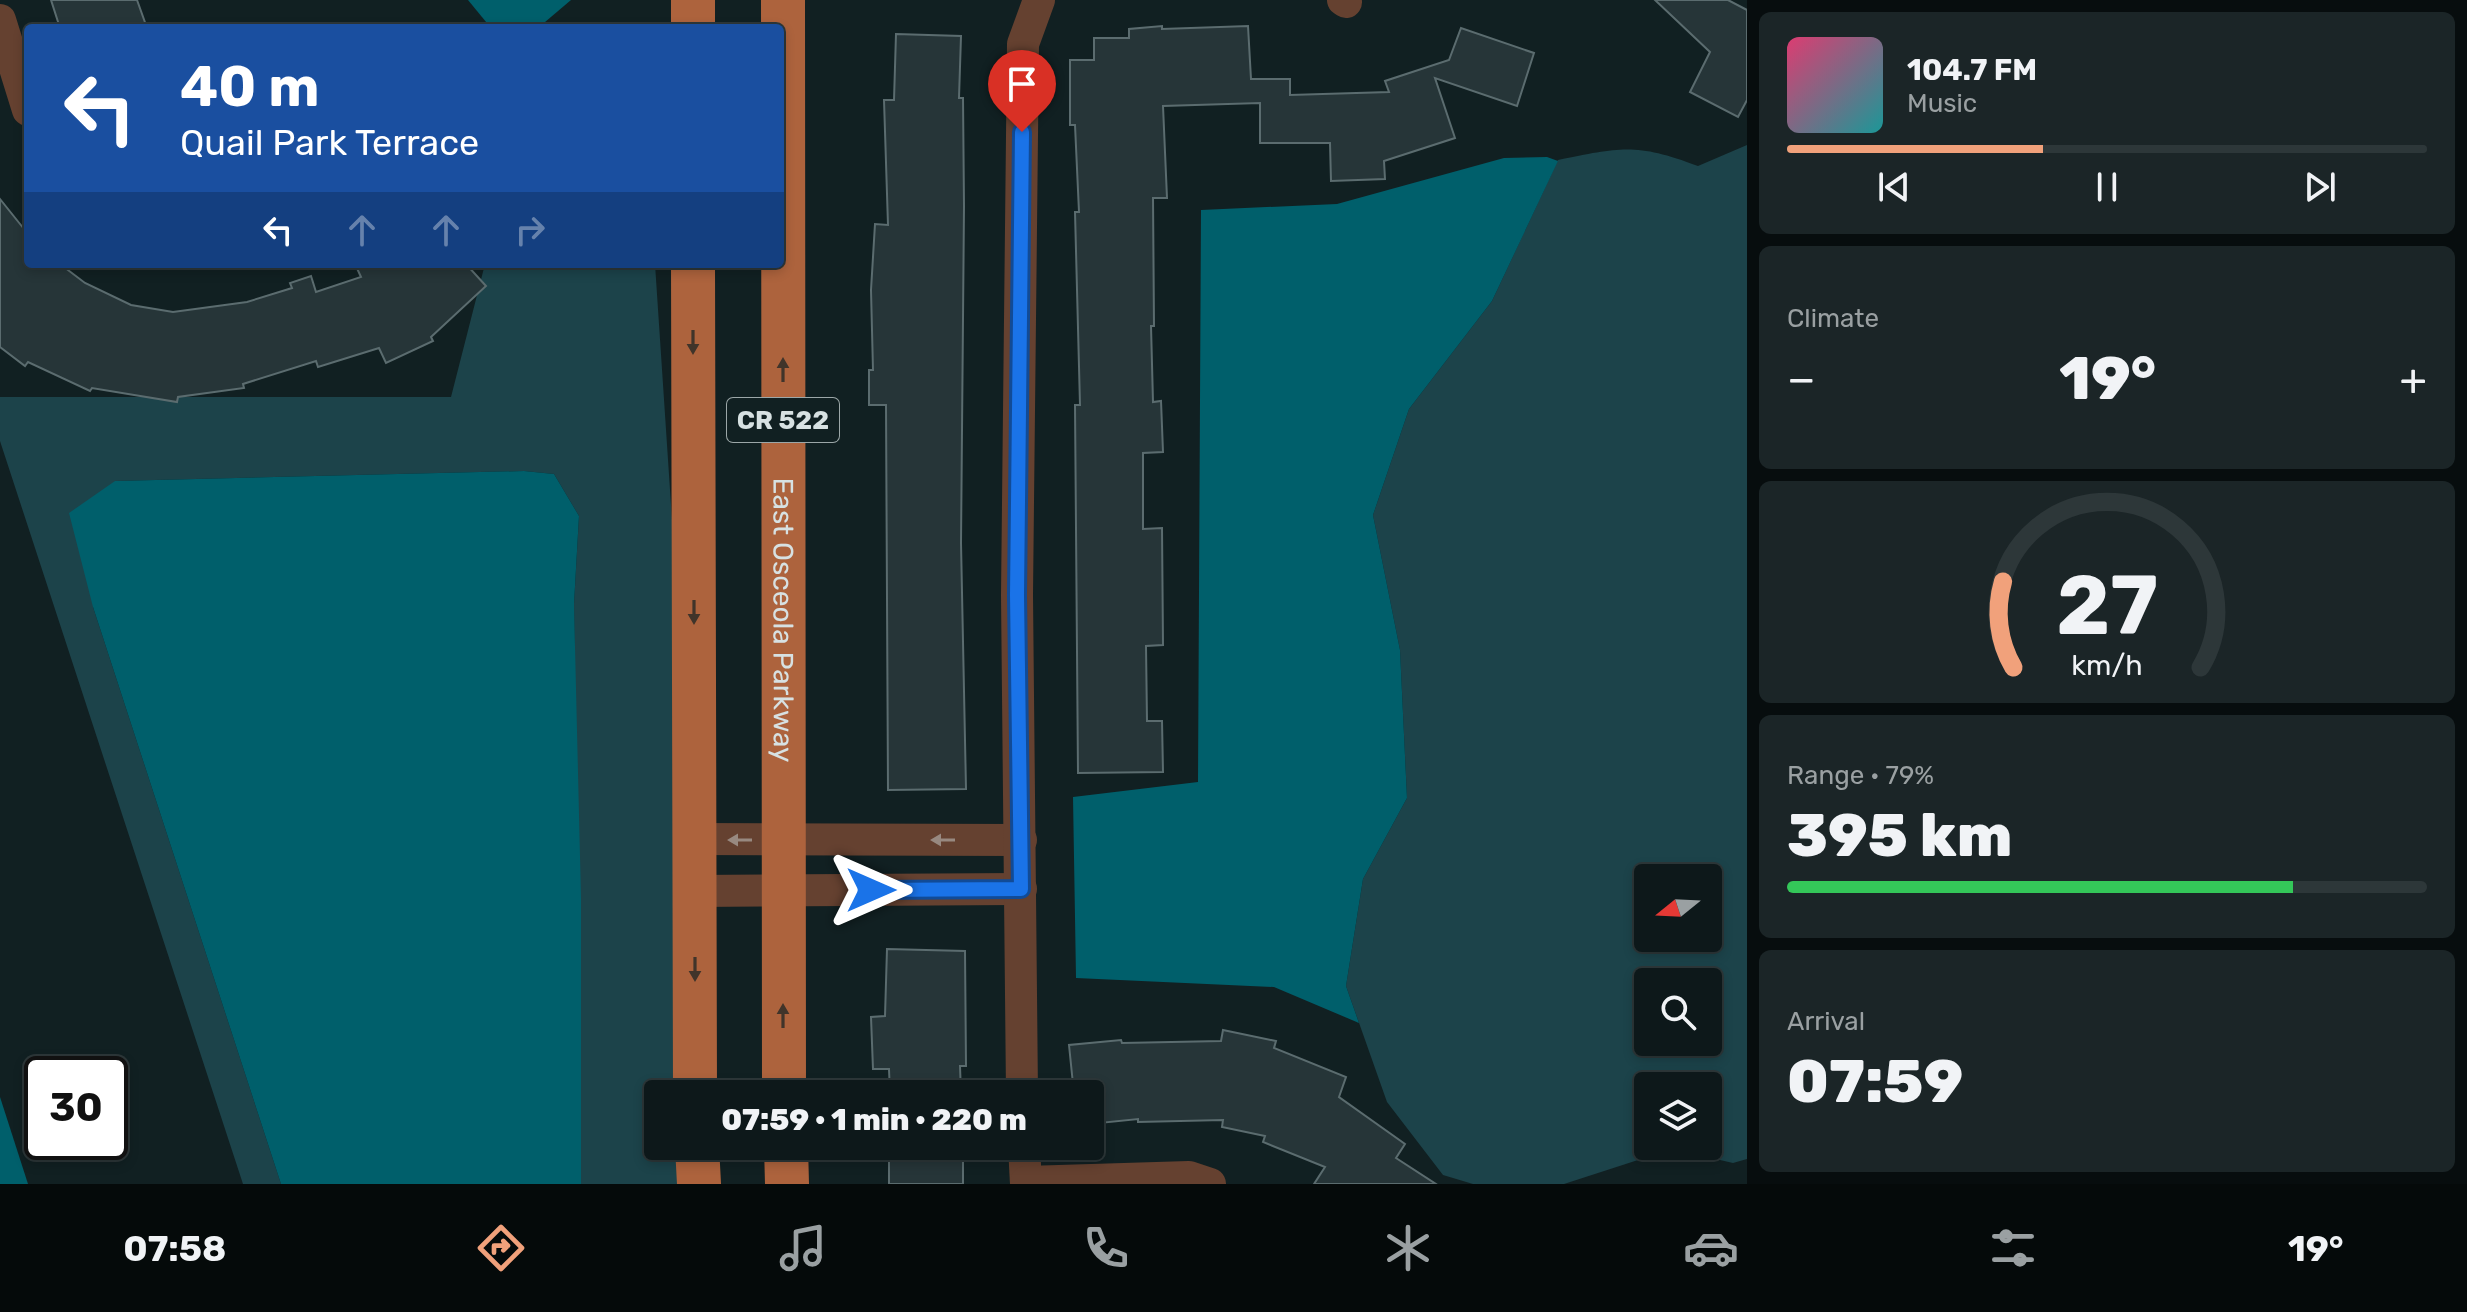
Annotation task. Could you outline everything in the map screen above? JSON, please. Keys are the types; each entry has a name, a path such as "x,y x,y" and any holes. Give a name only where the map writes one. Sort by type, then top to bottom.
{"main road":[{"path":"693,0 693,24"},
{"name":"East Osceola Parkway","path":"783,0 783,24"},
{"name":"CR 522","path":"693,268 695,1080"},
{"name":"East Osceola Parkway","path":"783,268 784,1080"},
{"path":"698,1160 699,1184"},
{"path":"786,1160 787,1184"}],"street":[{"path":"1022,1080 1017,579 1023,44 1039,0"},
{"path":"0,20 24,97"},
{"path":"696,839 1021,840"},
{"path":"695,891 1021,889"},
{"path":"1025,1160 1026,1183 1189,1177 1210,1184"}],"shaded area":[{"path":"468,0 571,0 543,24 488,24"},
{"path":"1747,145 1747,1159 1733,1163 1720,1160 1722,1072 1634,1072 1634,1160 1638,1160 1564,1184 1473,1184 1443,1175 1387,1102 1346,986 1363,879 1407,798 1400,650 1373,515 1409,409 1492,301 1558,160 1614,150 1644,151 1698,166"},
{"path":"1547,157 1558,161 1492,301 1409,409 1373,515 1400,650 1407,798 1363,879 1346,986 1359,1023 1274,987 1076,978 1073,797 1198,782 1201,210 1337,204 1504,158"},
{"path":"484,268 655,268 678,610 679,1080 644,1080 644,1160 682,1160 683,1184 581,1184 574,604 579,516 554,474 524,471 115,481 93,607 281,1184 243,1184 0,441 0,397 451,397"},
{"path":"524,471 554,474 579,516 574,604 581,898 581,1184 281,1184 93,607 69,513 115,481"},
{"path":"0,1097 28,1184 0,1184"}],"building":[{"path":"51,0 137,0 146,24 59,24"},
{"path":"1655,0 1728,0 1747,10 1747,100 1738,117 1690,92 1710,52"},
{"path":"1162,26 1162,29 1248,26 1251,79 1290,79 1290,95 1389,92 1385,81 1449,60 1461,28 1534,53 1517,106 1435,78 1455,138 1384,161 1385,179 1331,181 1330,143 1260,143 1260,103 1163,106 1167,198 1153,198 1154,326 1151,326 1153,402 1161,401 1163,452 1143,453 1143,529 1162,528 1163,645 1146,646 1147,721 1162,721 1163,772 1078,773 1075,405 1080,405 1075,212 1079,212 1075,125 1070,125 1070,60 1094,60 1094,38 1129,38 1129,29"},
{"path":"896,34 961,36 959,98 963,98 964,206 961,543 966,789 888,790 886,405 869,405 869,370 873,370 871,290 875,224 888,225 884,100 894,100"},
{"path":"0,199 24,229 24,268 65,268 85,283 131,305 173,312 247,302 292,288 290,283 311,276 316,292 361,277 357,268 470,268 486,286 431,337 433,341 386,363 379,348 318,367 316,361 243,384 244,388 178,397 177,402 92,388 90,391 28,362 25,366 0,347"},
{"path":"887,949 965,951 966,1066 960,1066 960,1080 889,1080 889,1069 873,1069 871,1017 885,1016"},
{"path":"1223,1030 1276,1041 1274,1048 1346,1077 1339,1097 1405,1144 1396,1158 1436,1184 1314,1184 1325,1167 1263,1142 1265,1136 1222,1127 1223,1120 1138,1122 1138,1119 1104,1123 1104,1080 1073,1080 1069,1045 1121,1040 1122,1043 1221,1041"},
{"path":"889,1160 963,1160 963,1184 889,1184"}],"route":[{"path":"871,890 1021,889 1017,595 1022,132"}]}
